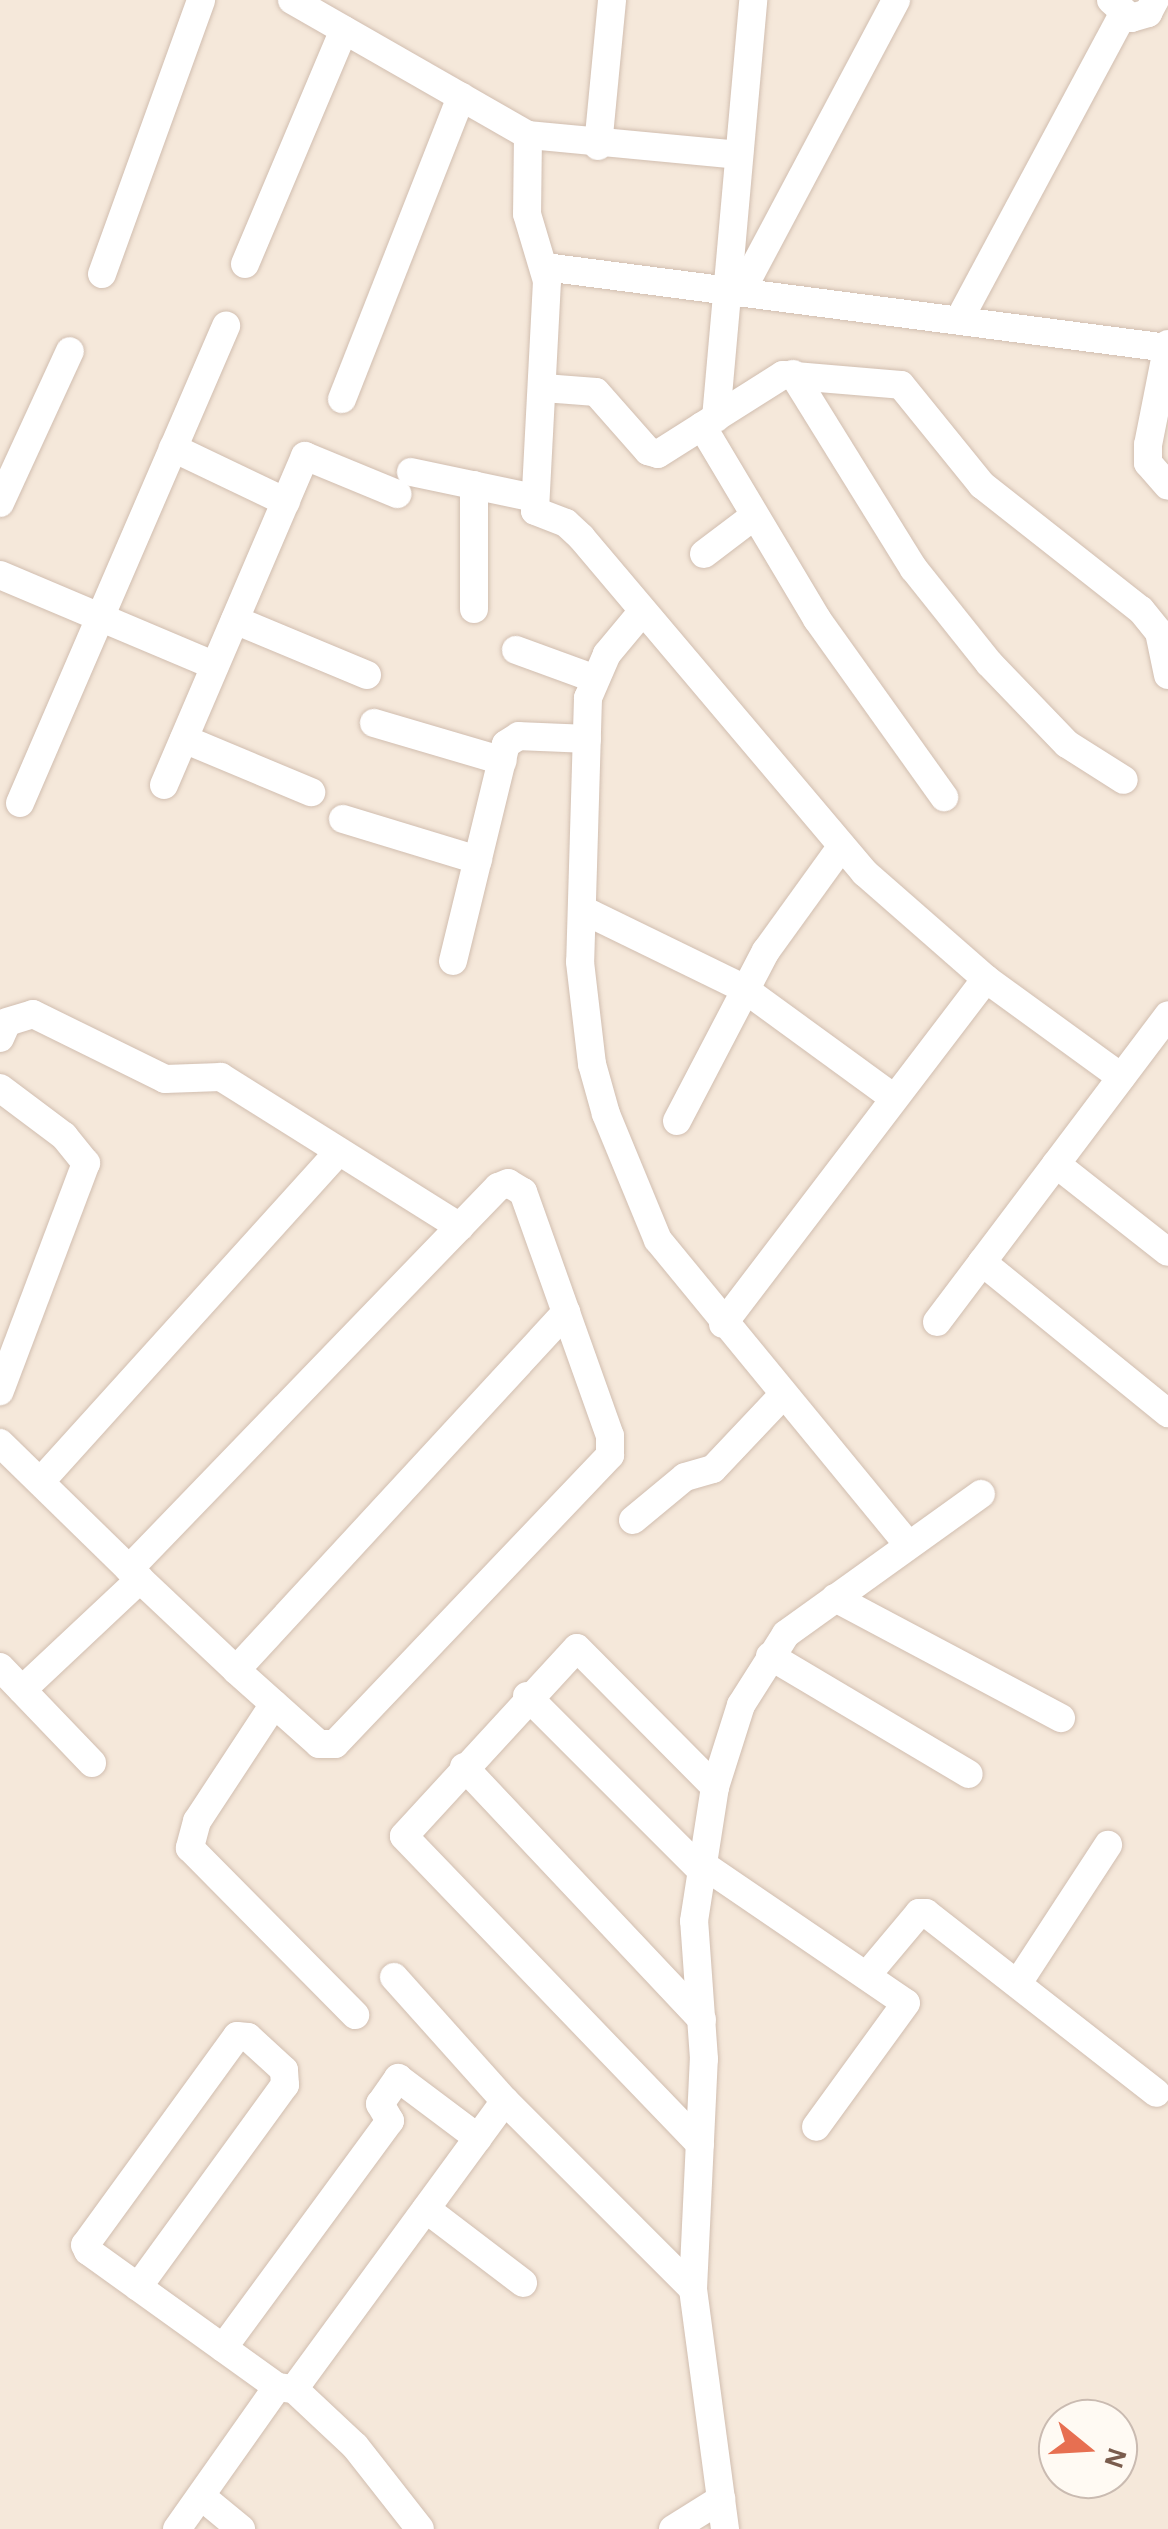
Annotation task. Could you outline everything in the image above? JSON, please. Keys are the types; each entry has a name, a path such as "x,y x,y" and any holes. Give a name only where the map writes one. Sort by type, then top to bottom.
{"street":[{"path":"102,274 201,0"},
{"path":"292,0 528,135 598,146 739,155"},
{"path":"598,146 612,0"},
{"path":"753,0 739,155 734,289 709,422 753,517 944,797"},
{"path":"734,289 896,0"},
{"path":"959,320 1116,8 1139,17 1159,7"},
{"path":"245,264 344,30"},
{"path":"342,399 461,97"},
{"path":"528,135 527,214 544,267 544,388 535,511 566,522 842,846 986,978 1121,1077"},
{"path":"544,267 1167,347 1148,445 1148,464 1168,486"},
{"path":"20,803 226,326"},
{"path":"0,503 70,351"},
{"path":"544,388 596,392 653,453 792,374 908,388 982,485 1141,610 1159,632 1168,675"},
{"path":"792,374 914,569 989,664 1067,744 1124,780"},
{"path":"173,448 286,502"},
{"path":"164,785 305,456 404,483 474,485 534,498"},
{"path":"474,485 474,610"},
{"path":"704,554 753,517"},
{"path":"0,574 215,666"},
{"path":"642,612 593,678 588,739 583,910 585,1013 606,1114 658,1240 723,1324 908,1544"},
{"path":"235,620 367,675"},
{"path":"516,650 593,678"},
{"path":"374,723 503,761"},
{"path":"453,960 512,737 588,739"},
{"path":"184,740 311,792"},
{"path":"343,819 478,860"},
{"path":"677,1120 766,951 842,846"},
{"path":"583,910 746,990 894,1098"},
{"path":"723,1324 986,978"},
{"path":"0,1038 7,1022 33,1014 165,1080 222,1077 336,1154 460,1227"},
{"path":"937,1322 1168,1015"},
{"path":"0,1088 64,1136 86,1163 0,1391"},
{"path":"41,1482 336,1154"},
{"path":"1056,1164 1168,1252"},
{"path":"0,1443 134,1574 236,1670 319,1744 328,1747 344,1738 610,1455 612,1444 523,1192 515,1185 498,1188 134,1574 22,1690"},
{"path":"982,1262 1168,1412"},
{"path":"236,1670 566,1312"},
{"path":"633,1520 685,1477 713,1469 782,1395"},
{"path":"725,2529 693,2289 702,2020 694,1921 699,1866 715,1787 741,1706 786,1634 980,1494"},
{"path":"835,1598 1061,1718"},
{"path":"700,2144 408,1845 408,1828 569,1651 585,1651 715,1787"},
{"path":"770,1656 969,1774"},
{"path":"0,1667 92,1763"},
{"path":"527,1696 699,1866 906,2003 816,2126"},
{"path":"274,1704 197,1821 190,1848 355,2015"},
{"path":"464,1767 702,2020"},
{"path":"1018,1983 1108,1845"},
{"path":"867,1975 919,1912 1018,1983 1156,2093"},
{"path":"394,1977 505,2101 693,2289"},
{"path":"138,2287 285,2085 284,2070 248,2037 237,2036 87,2238 88,2251 138,2287 223,2348 285,2388 355,2446 420,2529"},
{"path":"223,2348 390,2121 380,2104 398,2078 478,2138"},
{"path":"177,2529 426,2210 505,2101"},
{"path":"426,2210 523,2283"},
{"path":"201,2496 241,2529"},
{"path":"673,2529 720,2499"}],"shaded area":[{"path":"0,0 1168,0 1168,2529 0,2529"}]}
